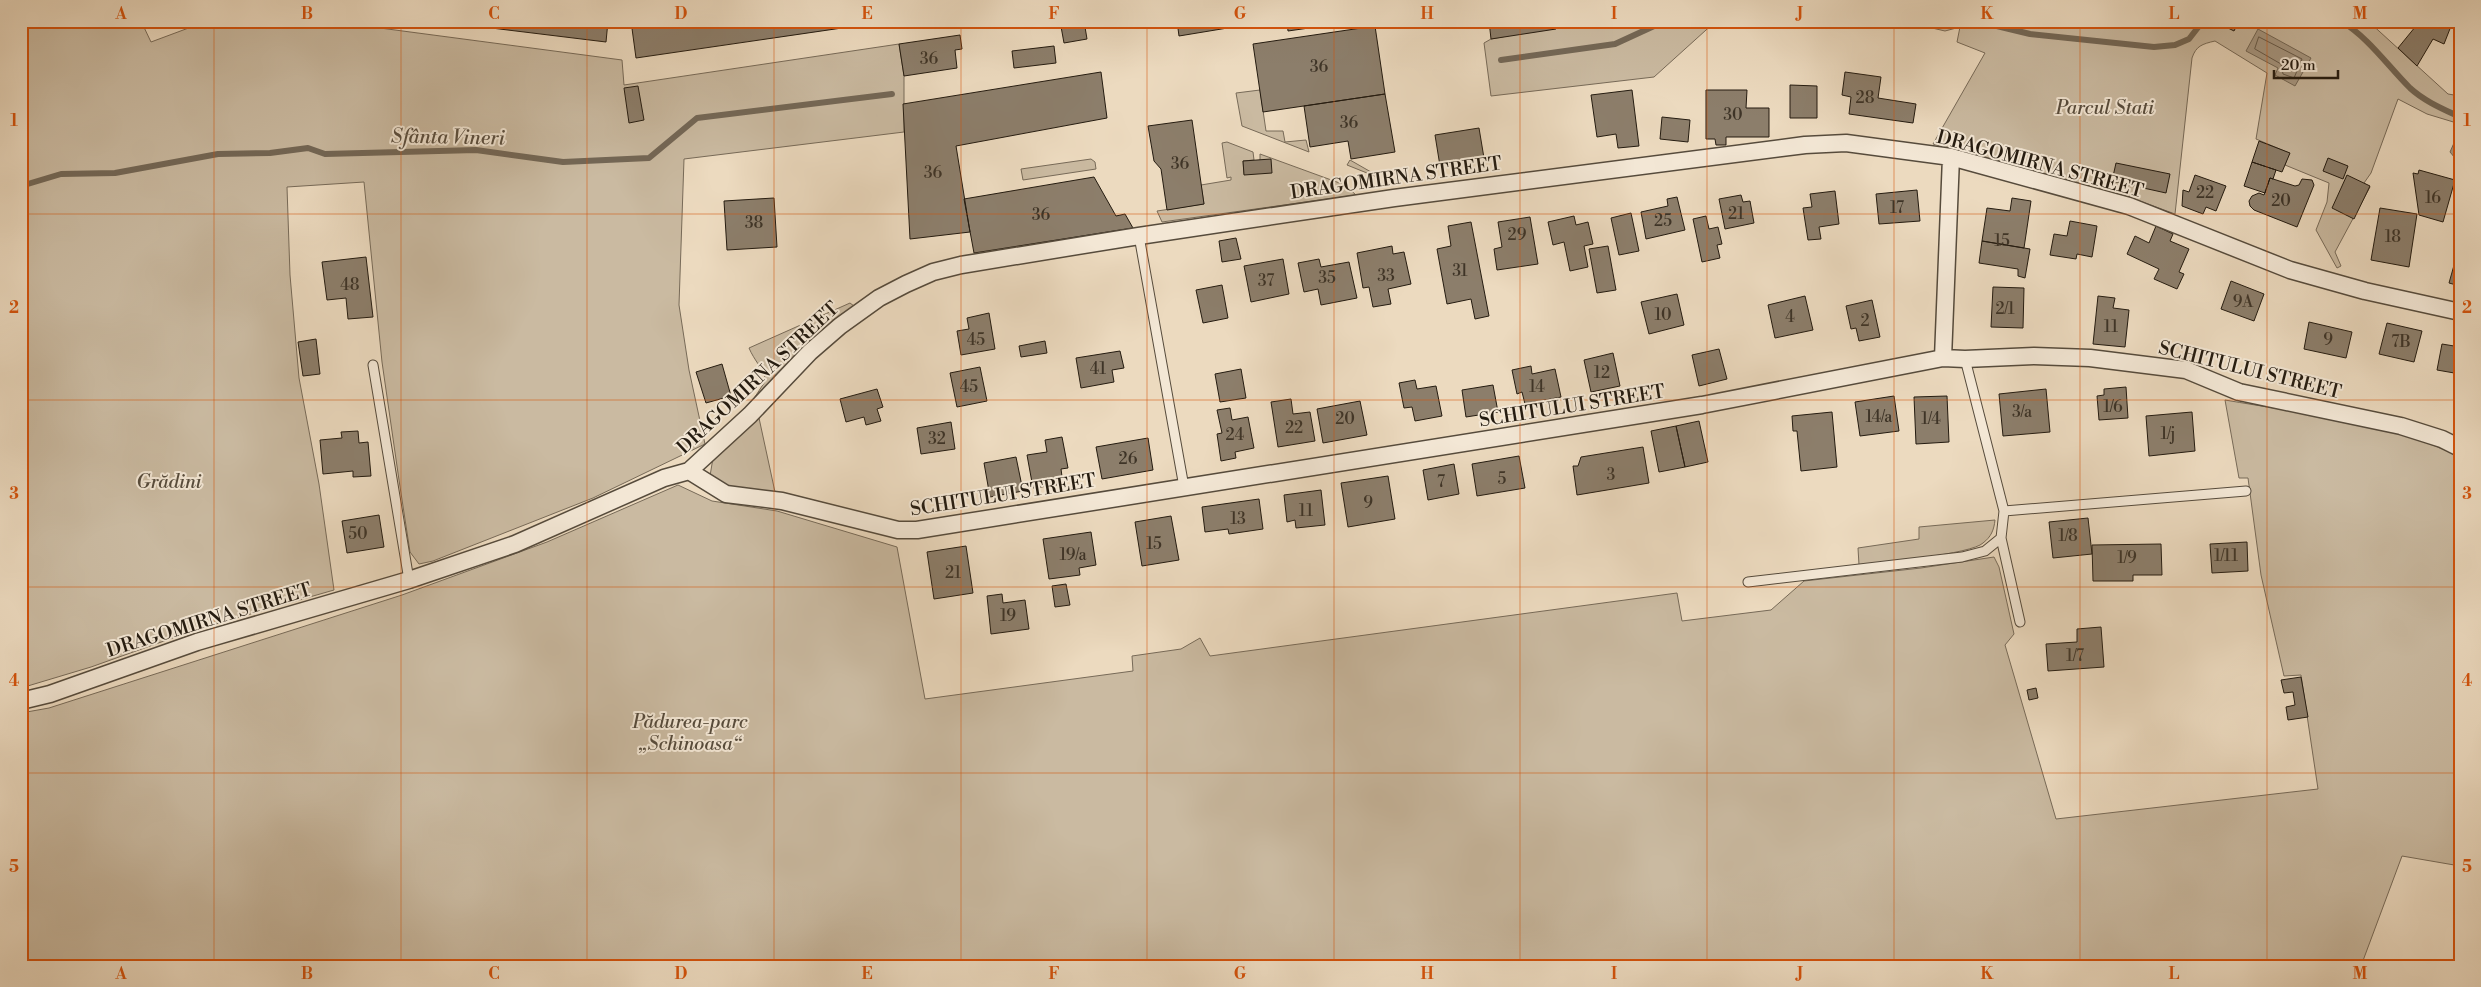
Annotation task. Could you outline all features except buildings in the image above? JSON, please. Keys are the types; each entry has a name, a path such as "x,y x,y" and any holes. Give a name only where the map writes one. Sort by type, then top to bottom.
{"street":[{"name":"DRAGOMIRNA STREET","path":"21,701 50,694 196,642 409,580 515,544 664,478 689,471 750,415 810,352 840,326 879,298 933,272 961,265 1139,236 1394,198 1804,145 1846,143 1951,157 2129,206 2290,270 2365,291 2460,312"},
{"path":"1943,358 1951,157"},
{"name":"SCHITULUI STREET","path":"689,471 726,494 782,501 898,530 917,530 1702,405 1943,358 2034,356 2090,358 2186,370 2239,392 2401,426 2442,439 2460,448"}],"lane":[{"path":"1139,236 1184,487"},
{"path":"1964,359 2004,510 2001,538 2020,622"},
{"path":"373,365 409,580"},
{"path":"2004,510 2246,491"},
{"path":"1748,582 1962,557 1984,551 2001,538"}],"green space":[{"name":"Grădini","path":"21,21 141,21 151,42 202,23 202,21 327,21 622,60 624,85 899,44 904,76 904,132 684,159 679,305 689,370 705,444 593,498 433,561 419,564 410,552 382,362 364,182 287,187 290,275 299,378 319,484 334,590 195,630 91,667 21,688"},
{"path":"1588,21 1716,21 1654,77 1491,96 1484,43 1491,39"},
{"name":"Parcul Stati","path":"1902,21 2060,21 2114,27 2132,21 2368,21 2448,94 2460,96 2460,124 2427,114 2398,99 2371,173 2364,183 2370,187 2335,252 2341,266 2337,268 2316,230 2327,202 2329,183 2285,165 2289,153 2256,139 2267,73 2215,41 2200,46 2192,58 2175,214 2129,197 1933,144 1985,53 1957,42 1960,27 1945,31"},
{"path":"1260,90 1266,131 1283,131 1285,142 1306,140 1309,152 1242,126 1236,93"},
{"path":"1227,142 1253,152 1254,160 1243,161 1244,174 1260,160 1260,154 1345,185 1356,195 1162,222 1157,211 1204,204 1201,185 1231,180 1231,177 1227,178 1222,143"},
{"path":"1091,159 1095,162 1096,169 1023,180 1021,169"},
{"path":"1350,160 1378,176 1347,165"},
{"path":"850,303 854,306 749,406 766,380 749,348"},
{"name":"Pădurea-parc „Schinoasa“","path":"2225,400 2376,427 2433,445 2460,457 2460,866 2402,856 2361,966 21,966 21,713 49,708 402,595 547,542 678,485 712,501 777,511 897,547 925,699 1133,671 1132,656 1181,649 1200,638 1210,656 1677,593 1682,621 1771,610 1804,581 1921,568 1994,557 1999,567 2014,634 2005,645 2056,819 2318,789 2301,675 2284,676 2261,575 2248,478 2239,478"},
{"path":"759,418 775,492 718,485 710,476 713,458"},
{"path":"1995,520 1990,536 1986,541 1975,547 1925,557 1859,565 1858,548 1919,539 1919,527"}],"water":[{"path":"2258,29 2311,58 2295,86 2275,75 2278,68 2246,51"},
{"path":"2458,134 2460,135 2460,164 2450,152"}],"waterway":[{"name":"Sfânta Vineri","path":"1501,60 1615,44 1665,21"},
{"name":"Sfânta Vineri","path":"1976,21 2030,34 2154,47 2175,45 2189,39 2203,21"},
{"name":"Sfânta Vineri","path":"2341,21 2360,35 2415,93 2460,117"},
{"name":"Sfânta Vineri","path":"21,186 61,174 115,173 218,154 270,153 308,148 325,154 476,150 563,162 649,158 697,118 892,94"}]}
